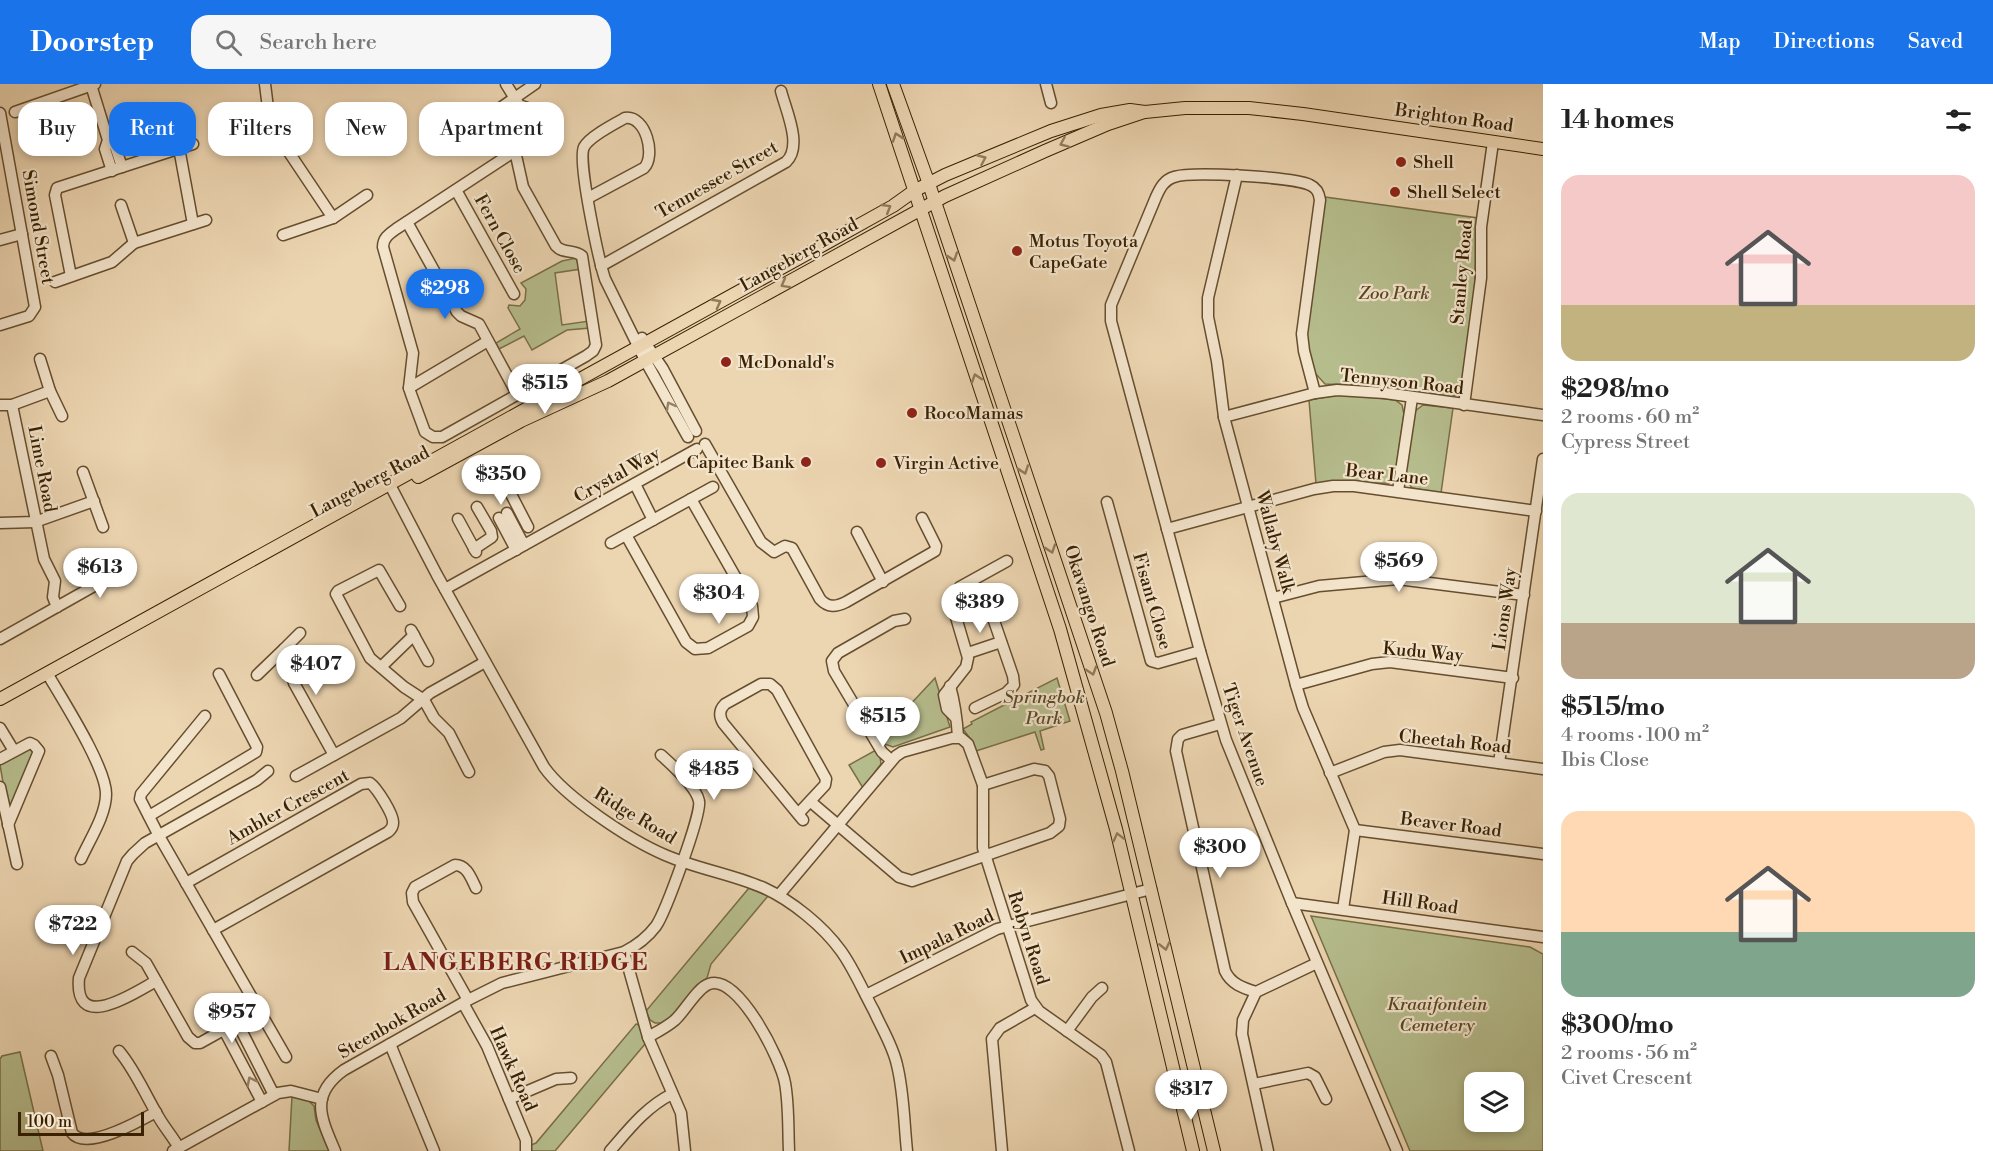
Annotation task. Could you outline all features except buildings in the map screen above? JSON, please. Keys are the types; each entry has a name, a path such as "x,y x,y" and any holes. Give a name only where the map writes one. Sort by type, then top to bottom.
{"main road":[{"name":"Okavango Road","path":"879,84 1060,629 1116,829 1193,1151"},
{"name":"Okavango Road","path":"893,84 929,184 1106,713 1214,1151"},
{"name":"Brighton Road","path":"934,202 1108,124 1145,112 1185,108 1249,108 1303,114 1543,149"},
{"name":"Brighton Road","path":"929,184 1051,130 1101,115 1130,110 1145,112"},
{"name":"Langeberg Road","path":"0,699 49,676 263,560 642,343 833,240 892,206 914,190 929,184"},
{"name":"Langeberg Road","path":"391,486 521,421 591,390 934,202"},
{"name":"Langeberg Road","path":"0,708 49,676"}],"street":[{"path":"265,84 267,102"},
{"path":"506,84 517,101 535,84"},
{"path":"1046,84 1051,103"},
{"path":"15,112 93,85 108,140 105,149 117,169"},
{"name":"Tennessee Street","path":"600,266 786,162 793,154 795,144 781,92"},
{"name":"Simond Street","path":"0,113 3,148 35,307 29,316 0,325"},
{"path":"588,198 648,164 650,153 643,126 638,120 632,117 625,118 590,141 584,147 581,158 588,198 600,266 604,279 624,320 642,343 649,358 663,369 696,442 711,454 761,542 774,552 785,546 792,548 822,602 838,606 935,551 936,546 922,518"},
{"name":"Stanley Road","path":"1464,405 1481,278 1481,227 1493,142"},
{"path":"71,276 55,191 58,187 156,156"},
{"path":"181,156 193,224"},
{"path":"291,156 333,218"},
{"path":"507,156 386,237 383,248 413,353 409,388 425,432 438,438 586,356 593,351 596,344 582,256 562,251 556,246 523,187 516,156"},
{"name":"Tiger Avenue","path":"1237,175 1182,175 1172,177 1161,186 1111,304 1110,313 1220,724 1292,903 1397,1151"},
{"path":"1237,175 1307,184 1315,188 1320,195 1302,334 1315,393"},
{"name":"Wallaby Walk","path":"1237,175 1207,308 1224,417 1303,708 1355,830"},
{"name":"Fern Close","path":"456,190 514,294"},
{"path":"283,235 333,218 367,195"},
{"path":"121,205 134,243"},
{"path":"55,282 112,262 134,243 206,220"},
{"path":"407,222 457,312 479,324 517,394"},
{"path":"0,240 22,234"},
{"path":"409,388 488,341"},
{"path":"40,359 50,391 62,416"},
{"name":"Tennyson Road","path":"1224,417 1315,393 1337,390 1361,390 1543,415"},
{"path":"0,405 12,405 50,391"},
{"path":"1398,491 1412,398"},
{"name":"Lime Road","path":"12,405 45,563 55,581 53,597 57,608"},
{"name":"Crystal Way","path":"445,589 635,484 679,458 696,442"},
{"name":"Lions Way","path":"1499,763 1543,459"},
{"path":"524,465 501,474 528,527"},
{"path":"83,472 103,526"},
{"path":"635,484 653,520"},
{"name":"Ridge Road","path":"391,486 544,768 558,784 575,799 651,848 681,861 762,887 779,895 832,939 866,995 898,1066 907,1151"},
{"name":"Bear Lane","path":"1167,529 1333,486 1398,491 1536,511"},
{"path":"611,543 713,487"},
{"path":"626,535 686,642 695,649 708,648 748,626 753,613 752,606 692,499"},
{"path":"0,523 35,522 94,501"},
{"name":"Fisant Close","path":"1107,502 1151,661 1158,663 1200,651"},
{"path":"458,519 475,550 492,537 477,507"},
{"path":"488,525 517,507"},
{"path":"503,516 520,548"},
{"path":"857,532 883,582"},
{"path":"0,639 94,586 102,574 104,561"},
{"path":"779,895 891,760 902,752 960,738 955,717 957,710 950,686 966,667 968,653 953,607 953,596 960,587 1007,561"},
{"path":"400,606 379,570 336,594 366,652 404,687 424,700 434,718 449,732 469,772"},
{"path":"1273,598 1319,586 1398,579 1524,595"},
{"path":"975,708 1006,693 1014,685 992,615"},
{"path":"891,760 882,752 834,671 833,659 838,653 894,621 906,619"},
{"path":"381,667 412,632 428,661"},
{"path":"257,675 300,633"},
{"path":"968,653 1001,642"},
{"path":"284,649 294,683 334,755"},
{"path":"296,776 401,717 444,685 485,662"},
{"name":"Kudu Way","path":"1296,685 1382,662 1513,678"},
{"path":"149,816 256,752 257,747 219,674"},
{"path":"49,676 94,758 105,785 102,812 81,859"},
{"path":"761,684 775,687 826,779 825,785 811,802 801,817 723,723 720,714 725,704 761,684"},
{"path":"865,724 898,705"},
{"path":"205,716 140,796 159,836 286,1057"},
{"path":"1220,724 1182,735 1178,739 1176,751 1225,971 1230,980 1256,992"},
{"path":"0,728 14,751"},
{"name":"Robyn Road","path":"960,738 968,744 983,785 983,848 1035,1008 1101,1055 1106,1062 1129,1151"},
{"path":"0,759 30,743 39,753 8,825"},
{"name":"Cheetah Road","path":"1330,773 1384,752 1400,750 1543,769"},
{"name":"Steenbok Road","path":"322,1099 329,1083 338,1074 465,1001 507,981 624,952 644,940 656,927 664,911 681,861 686,855 700,803 695,792 661,755"},
{"path":"811,802 899,877 915,880 1054,831 1059,826 1060,819 1049,776 1042,769 1034,769 983,785"},
{"path":"156,981 111,1005 95,1008 84,1002 79,986 80,978 127,861 139,848 257,780 268,771"},
{"name":"Ambler Crescent","path":"186,883 361,784 370,783 376,788 393,818 392,827 388,832 213,930"},
{"path":"0,787 17,864"},
{"path":"1343,909 1355,830"},
{"name":"Beaver Road","path":"1355,830 1543,854"},
{"name":"Hawk Road","path":"476,888 464,867 455,865 415,887 411,896 412,902 487,1046 526,1140 526,1151"},
{"name":"Impala Road","path":"866,995 1007,926 1151,889"},
{"name":"Hill Road","path":"1292,903 1543,937"},
{"path":"132,952 146,963 191,1041 200,1043 259,1010"},
{"path":"624,952 648,1037 683,1121 685,1151"},
{"path":"1268,1151 1243,1040 1243,1020 1256,992 1317,963"},
{"path":"648,1037 673,1022 704,986 715,982 724,986 751,1011 781,1069 785,1083 789,1151"},
{"path":"1067,1031 1101,988"},
{"path":"1002,1151 992,1039 1000,1028 1035,1008"},
{"path":"237,1022 274,1095"},
{"path":"224,1029 262,1102"},
{"path":"390,1044 434,1151"},
{"path":"118,1051 128,1062 176,1149 274,1095 291,1091 322,1099 321,1120 335,1151"},
{"path":"51,1056 72,1133 78,1141 86,1143 107,1139 156,1112"},
{"path":"1254,1084 1308,1073 1315,1077 1326,1099"},
{"path":"509,1100 556,1080 571,1078"},
{"path":"610,1151 642,1114 672,1094"}],"green space":[{"name":"Zoo Park","path":"1325,197 1478,218 1474,297 1461,389 1458,394 1449,398 1358,385 1325,384 1315,373 1306,338"},
{"path":"576,258 577,261 580,260 581,269 555,273 562,325 589,321 590,328 567,330 532,350 524,336 499,349 496,343 520,329 508,308 509,305 520,306 525,300 526,289 521,283 562,261"},
{"path":"1344,394 1395,400 1402,405 1404,414 1395,476 1389,483 1316,484 1309,400"},
{"path":"1423,405 1453,408 1441,493 1412,488 1405,478 1414,412"},
{"path":"935,678 950,727 893,747 885,744 883,746 881,742 887,737 882,731 875,733 879,720 903,707 907,708"},
{"name":"Springbok Park","path":"1057,678 1070,721 1040,731 1044,749 1041,750 1035,732 976,751 963,729 972,724 971,722"},
{"path":"29,748 35,751 12,804 10,804 6,800 0,765"},
{"path":"876,750 881,764 863,788 849,765"},
{"name":"LANGEBERG RIDGE","path":"749,888 768,896 711,964 707,978 697,985 671,1017 661,1023 650,1020 646,1011"},
{"name":"Kraaifontein Cemetery","path":"1311,916 1530,947 1543,954 1543,1151 1410,1151"},
{"name":"LANGEBERG RIDGE","path":"636,1024 639,1025 645,1044 555,1151 530,1151 531,1145 536,1143"},
{"path":"20,1052 43,1151 0,1151 0,1059 2,1056"},
{"path":"292,1096 309,1101 314,1106 316,1120 329,1151 289,1151"}],"place":[{"name":"Shell","path":"1401,162"},
{"name":"Shell Select","path":"1395,192"},
{"name":"Motus Toyota CapeGate","path":"1017,251"},
{"name":"McDonald's","path":"726,362"},
{"name":"RocoMamas","path":"912,413"},
{"name":"Capitec Bank","path":"806,462"},
{"name":"Virgin Active","path":"881,463"}],"district":[{"name":"LANGEBERG RIDGE","path":"516,963"}]}
